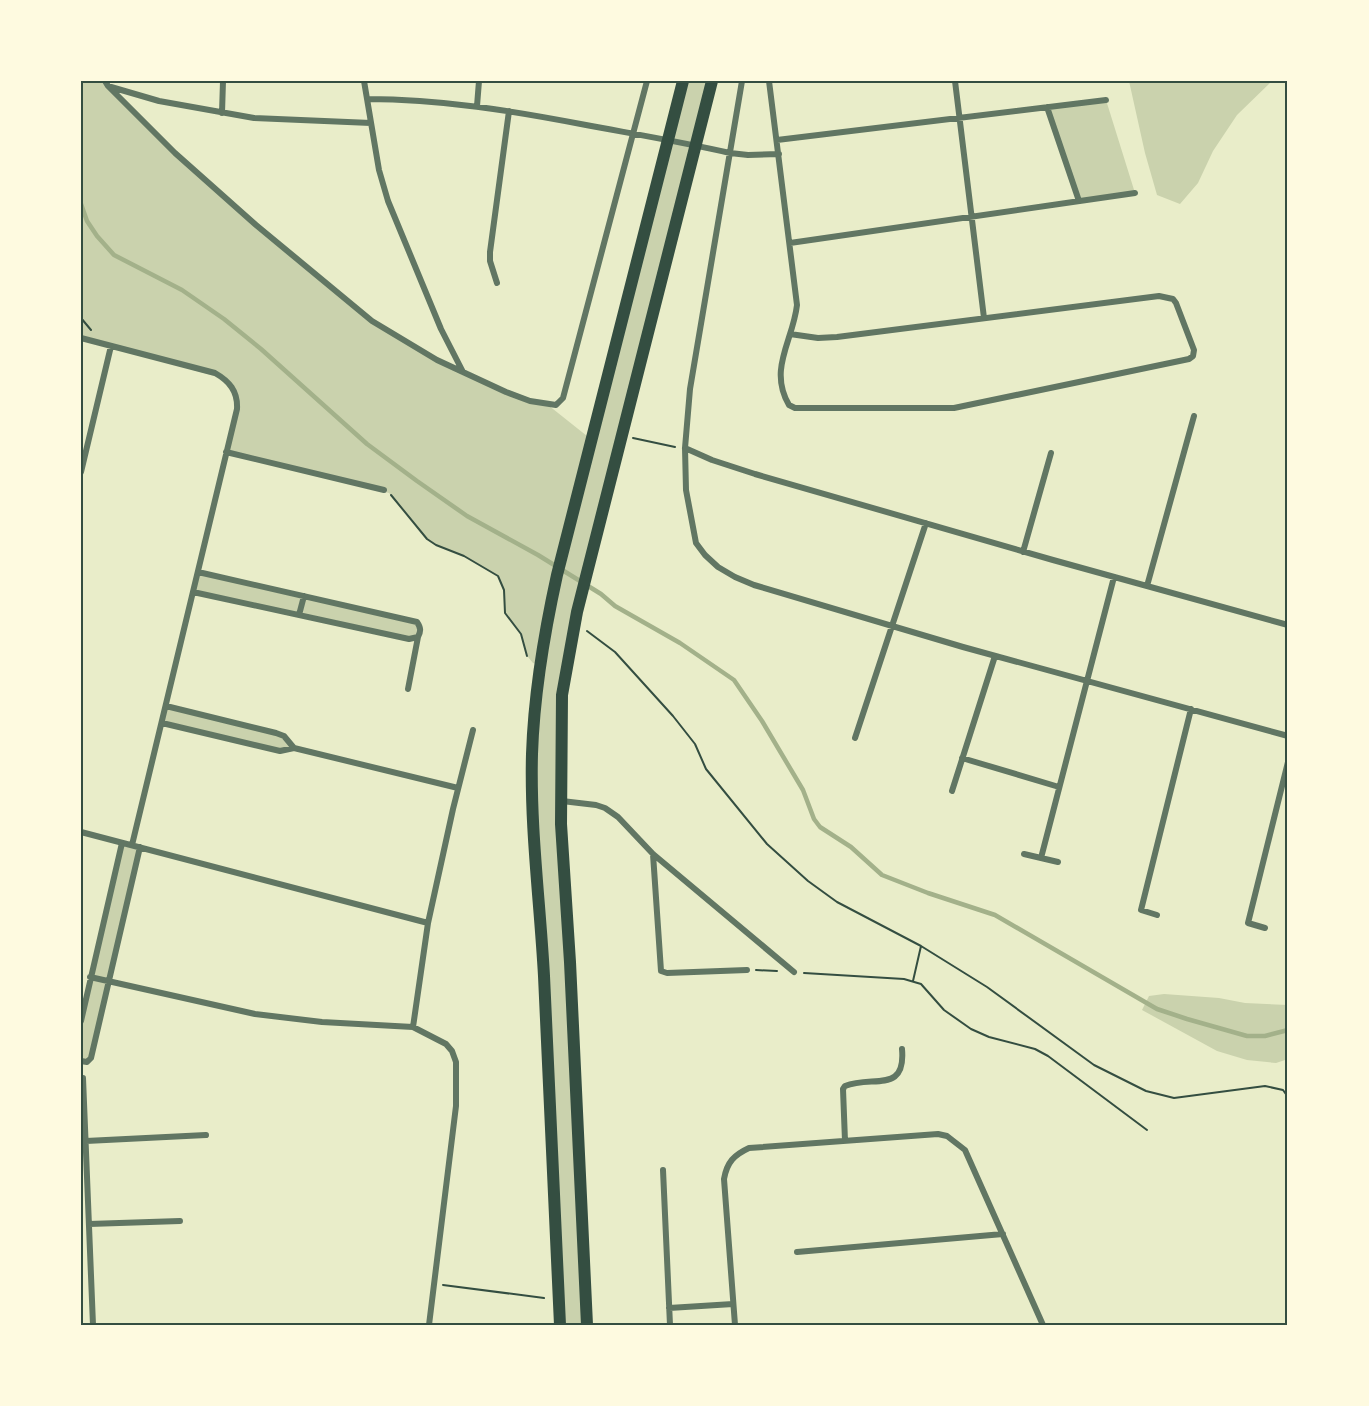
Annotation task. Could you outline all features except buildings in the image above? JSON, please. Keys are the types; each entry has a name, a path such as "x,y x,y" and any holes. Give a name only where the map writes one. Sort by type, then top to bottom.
{"main road":[{"path":"560,1325 544,975 533,818 532,755 540,665 550,604 683,81"},
{"path":"587,1325 561,801 562,695 575,618 711,81"}],"street":[{"path":"222,113 223,81"},
{"path":"364,81 379,170 388,201 441,329 463,373"},
{"path":"477,106 479,81"},
{"path":"106,83 176,153 256,225 344,300 389,333 463,373 530,401 556,405 563,398 647,81"},
{"path":"742,81 690,389 685,448 686,490 696,543 712,561 735,578 753,585 994,656 1288,736"},
{"path":"769,81 797,305 795,320 790,334 781,360 780,373 784,397 789,405 795,408 954,408 1190,359 1194,350 1176,303 1173,299 1159,296 837,338 790,334"},
{"path":"955,81 984,318"},
{"path":"106,83 159,101 254,118 371,123"},
{"path":"367,99 425,100 477,106 633,133 730,153 779,154"},
{"path":"777,140 1106,100"},
{"path":"1047,107 1079,201"},
{"path":"497,283 490,261 490,252 509,111"},
{"path":"790,243 1135,193"},
{"path":"81,338 207,370 225,379 233,388 237,399 132,845"},
{"path":"81,472 111,346"},
{"path":"1147,586 1194,416"},
{"path":"685,448 712,460 755,474 1023,552 1288,625"},
{"path":"226,452 384,490"},
{"path":"1023,552 1051,453"},
{"path":"855,738 926,523"},
{"path":"198,572 417,622 420,627 408,689"},
{"path":"1041,858 1114,577"},
{"path":"193,592 409,639 418,637"},
{"path":"299,615 304,596"},
{"path":"952,791 994,656"},
{"path":"166,706 276,733 284,736 294,748"},
{"path":"1157,915 1141,910 1191,709"},
{"path":"162,723 280,751 294,748 458,788"},
{"path":"413,1027 428,923 473,729"},
{"path":"962,758 1059,787"},
{"path":"1265,928 1248,923 1288,762"},
{"path":"561,801 584,802 605,808 618,817 653,854 794,972"},
{"path":"81,832 428,923"},
{"path":"81,1021 122,843"},
{"path":"81,1061 87,1062 91,1058 140,847"},
{"path":"653,854 661,971 667,973 747,970"},
{"path":"1024,854 1058,862"},
{"path":"90,977 264,1015 322,1022 413,1027 446,1044 452,1051 456,1070 456,1106 429,1325"},
{"path":"845,1141 843,1089 845,1086 892,1080 900,1071 903,1062 902,1048"},
{"path":"83,1078 93,1325"},
{"path":"735,1325 724,1179 729,1162 736,1154 749,1148 938,1134 947,1136 965,1150 1043,1325"},
{"path":"86,1141 206,1135"},
{"path":"663,1170 670,1325"},
{"path":"89,1224 180,1221"},
{"path":"797,1252 1003,1234"},
{"path":"669,1308 733,1304"}],"path":[{"path":"622,435 667,447 685,448"},
{"path":"384,490 393,497 427,539 464,556 498,576 504,590 505,613 521,634 528,657 533,663 540,665"},
{"path":"575,618 606,644 644,682 695,744 706,769 716,783 780,858 837,902 921,946 987,987 1094,1065 1146,1091 1174,1098 1265,1086 1283,1090 1288,1097"},
{"path":"913,982 921,946"},
{"path":"747,970 904,979 921,984 944,1010 971,1029 989,1037 1035,1049 1048,1056 1147,1130"},
{"path":"434,1284 559,1299"}],"green space":[{"path":"81,81 105,81 176,153 372,321 463,373 548,405 592,440 683,81 712,81 603,505 561,728 587,1325 560,1325 533,818 539,665 533,663 528,657 521,634 505,613 504,590 498,576 464,556 427,539 389,493 226,452 237,399 225,379 81,338"},
{"path":"1129,81 1272,81 1237,115 1213,151 1198,183 1180,204 1157,195"},
{"path":"1106,100 1135,193 1079,201 1047,107"},
{"path":"198,572 417,622 420,627 415,640 193,592"},
{"path":"166,706 276,733 294,748 288,751 162,723"},
{"path":"122,843 140,847 91,1058 81,1061 81,1021"},
{"path":"1164,994 1219,998 1245,1003 1288,1005 1288,1059 1276,1063 1247,1060 1217,1051 1142,1010 1149,996"}],"waterway":[{"path":"81,204 87,221 114,255 182,290 224,319 367,444 417,481 467,516 538,555 601,594 615,606 680,643 734,680 762,721 803,790 814,819 820,827 851,847 882,875 995,915 1157,1009 1247,1036 1265,1036 1288,1030"}]}
